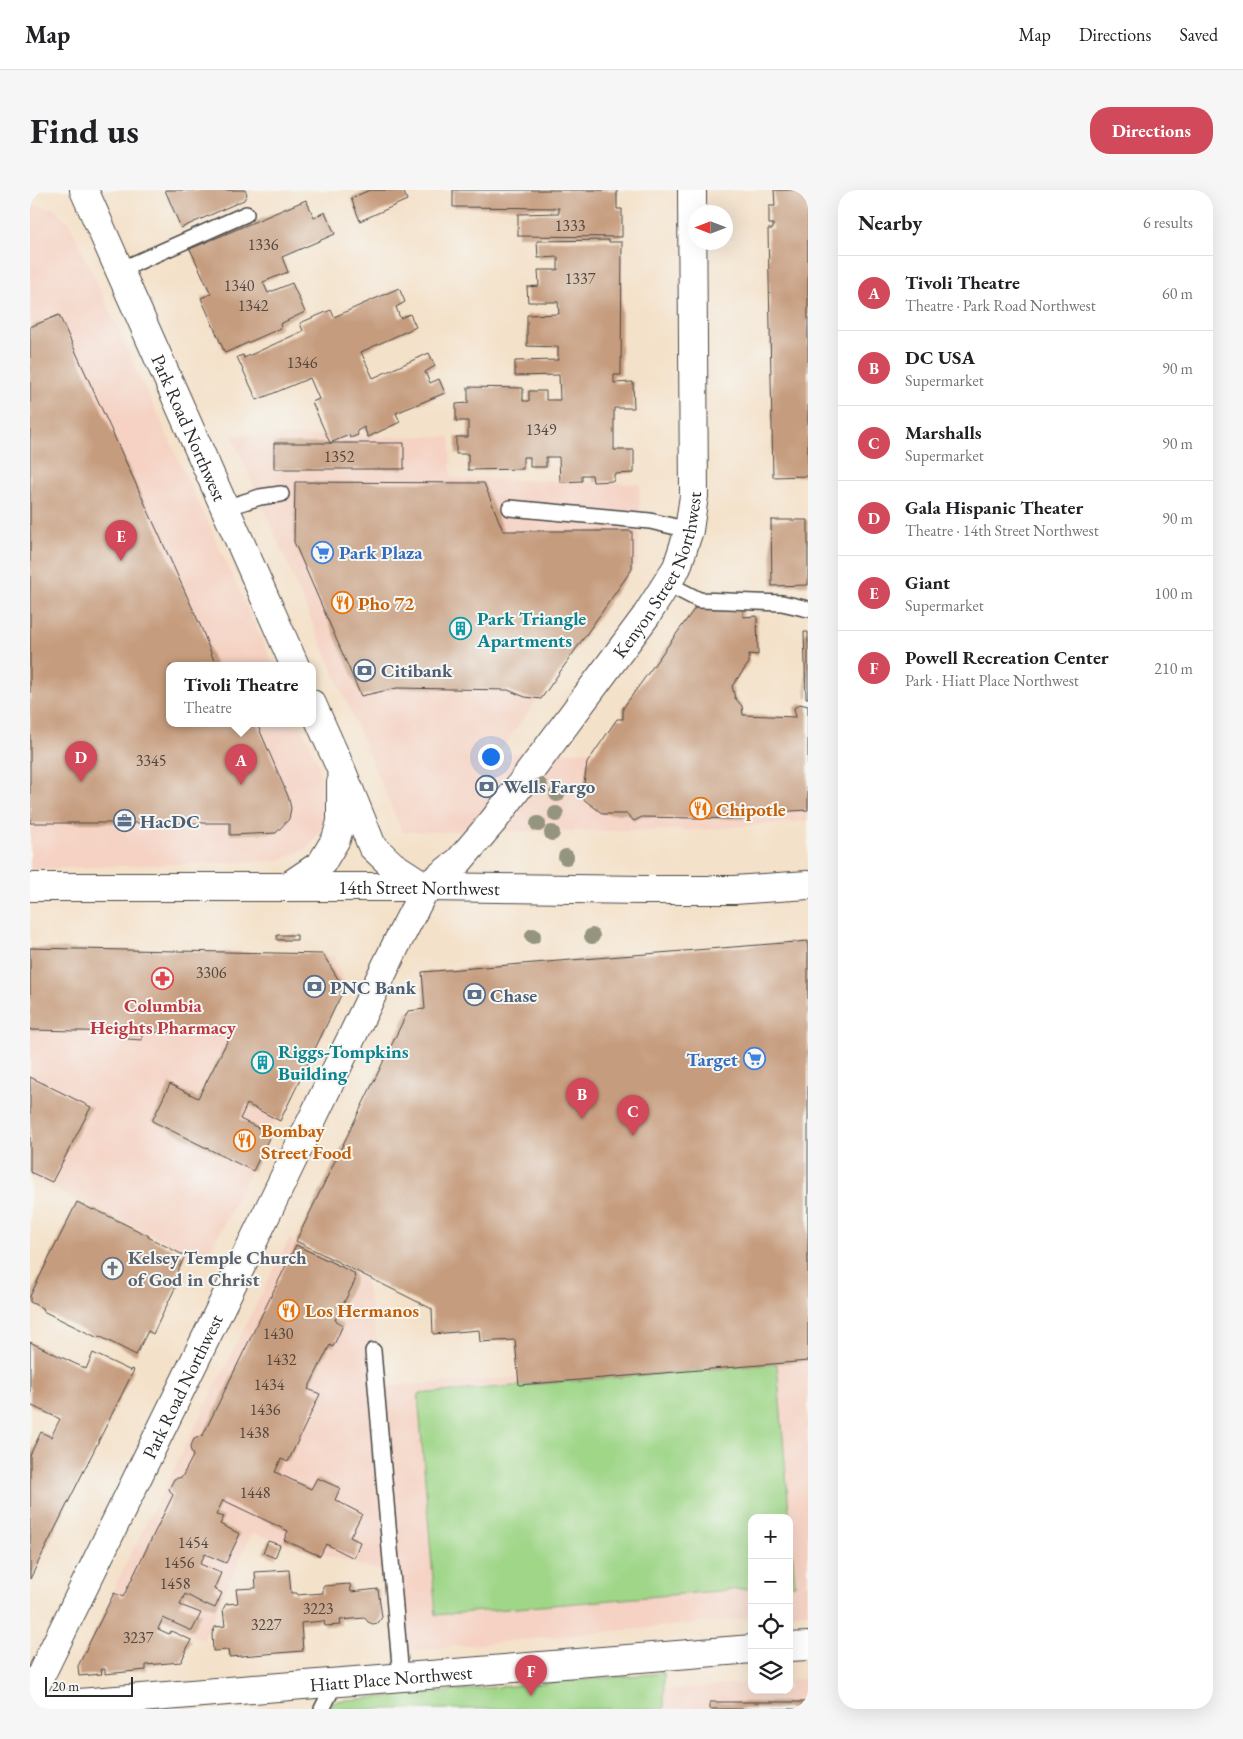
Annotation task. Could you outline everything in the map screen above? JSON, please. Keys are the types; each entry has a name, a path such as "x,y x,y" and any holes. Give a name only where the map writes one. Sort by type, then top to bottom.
{"main road":[{"name":"Park Road Northwest","path":"84,190 293,662"},
{"name":"Kenyon Street Northwest","path":"426,887 459,861 494,820 646,616 677,567 689,530 694,496 692,190"},
{"path":"316,713 372,846 392,865 426,887"},
{"path":"287,887 321,864 336,839 342,801 341,769"},
{"name":"14th Street Northwest","path":"30,887 426,887 734,890 808,885"},
{"name":"Park Road Northwest","path":"30,1697 426,887"},
{"path":"793,1647 808,1646"},
{"name":"Hiatt Place Northwest","path":"30,1705 79,1703 748,1649"}],"lane":[{"path":"120,270 246,214"},
{"path":"225,508 260,497 281,494"},
{"path":"510,508 650,521 689,530"},
{"path":"666,583 699,600 782,604 808,609"},
{"path":"373,1352 401,1677"},
{"path":"322,1709 335,1682"}],"shaded area":[{"path":"30,205 54,208 69,223 272,662 166,662 166,727 301,727 318,763 325,797 322,829 307,849 275,861 30,869"},
{"path":"232,435 450,437 451,478 640,484 638,561 498,754 808,745 808,821 702,830 402,832"},
{"path":"30,948 333,956 345,982 206,1260 30,1178"},
{"path":"289,1239 365,1279 386,1386 808,1360 808,1612 793,1614 793,1514 748,1514 748,1618 406,1651 400,1577 252,1533 203,1640 111,1594"},
{"path":"808,1678 808,1709 664,1709 664,1690 748,1683 748,1694 793,1694 793,1680"}],"green space":[{"path":"777,1364 789,1514 748,1514 748,1588 436,1615 418,1394"},
{"path":"793,1560 795,1585 793,1585"},
{"path":"664,1673 664,1709 330,1709 334,1701"}],"building":[{"path":"165,190 245,190 247,194 244,200 181,228"},
{"path":"370,190 403,190 407,200 360,221 351,198"},
{"path":"453,190 617,190 617,209 622,209 622,237 518,236 518,214 559,213 559,208 453,207"},
{"path":"774,190 808,190 808,476 773,477 768,229 773,229 773,224 769,224 769,206 775,206"},
{"path":"306,200 314,217 325,212 335,234 282,257 288,272 263,282 268,293 292,283 305,312 280,324 281,328 225,353 201,298 211,294 190,249"},
{"path":"609,240 609,242 622,242 621,375 614,375 614,383 633,382 634,408 614,408 614,450 634,450 634,473 614,474 614,481 593,482 592,475 582,475 582,481 560,482 559,457 546,457 546,467 530,467 530,457 523,457 523,469 468,470 468,454 456,454 456,437 468,437 468,421 456,421 456,404 468,403 468,387 523,388 523,401 529,401 529,391 546,391 546,400 560,400 559,375 515,376 515,361 558,360 558,347 527,346 527,315 559,314 558,302 528,302 527,287 539,286 538,270 558,270 558,257 538,258 537,241"},
{"path":"399,288 405,302 396,307 400,318 410,314 416,327 361,352 373,378 429,353 435,366 425,372 430,383 439,379 445,393 396,413 400,422 368,437 364,427 357,431 358,435 350,438 349,435 330,443 312,402 319,399 310,378 257,400 237,357 243,355 244,358 303,331 300,323 331,310 334,317"},
{"path":"59,315 201,627 214,662 166,662 166,727 258,727 288,796 291,808 289,819 276,833 230,835 230,823 30,823 30,327"},
{"path":"274,443 404,443 404,469 274,469"},
{"name":"Park Triangle Apartments","path":"295,482 484,483 503,531 632,531 632,569 541,699 525,697 508,690 397,688 361,696 294,542"},
{"path":"771,520 808,520 808,585 772,586"},
{"path":"695,608 743,609 743,617 757,616 758,655 749,654 749,663 732,686 735,698 742,706 743,715 796,717 794,708 800,704 808,706 808,810 744,814 744,819 642,817 634,821 627,814 603,814 582,798 587,763 617,719 623,719 623,708"},
{"path":"804,632 808,632 808,698 806,698"},
{"path":"277,935 297,935 297,940 277,940"},
{"path":"808,941 808,1361 519,1385 515,1340 480,1342 479,1330 433,1334 432,1309 296,1241 408,1011 425,1009 422,972"},
{"name":"Riggs-Tompkins Building","path":"30,948 323,954 344,989 280,1121 247,1104 240,1119 271,1134 253,1171 152,1121 170,1084 198,1098 231,1034 142,1032 142,1040 128,1039 128,1032 30,1030"},
{"path":"30,1077 91,1107 52,1182 30,1172"},
{"name":"Kelsey Temple Church of God in Christ","path":"77,1202 149,1236 185,1256 173,1280 178,1282 153,1334 148,1331 136,1355 43,1311 44,1309 30,1302 30,1296"},
{"path":"296,1245 354,1273 355,1281 335,1320 343,1325 333,1347 330,1345 308,1389 320,1394 288,1462 281,1459 275,1472 311,1489 317,1478 340,1488 335,1500 362,1514 350,1537 360,1542 354,1558 326,1544 320,1556 284,1540 288,1531 223,1500 216,1515 224,1517 220,1524 240,1534 226,1563 205,1554 200,1564 221,1573 214,1589 222,1593 215,1608 185,1594 180,1605 201,1613 192,1631 163,1618 158,1629 169,1634 171,1631 191,1640 181,1662 146,1665 146,1670 105,1674 105,1669 101,1669 102,1674 79,1676 78,1666 114,1593 123,1597 173,1495 169,1489 174,1479 182,1477 193,1456 190,1448 194,1439 203,1435"},
{"path":"30,1342 86,1369 93,1353 131,1371 132,1369 134,1370 30,1579 30,1455 41,1432 51,1437 60,1419 30,1405"},
{"path":"268,1541 280,1545 275,1558 263,1553"},
{"path":"289,1570 291,1593 297,1593 297,1595 323,1593 323,1586 350,1584 351,1592 378,1589 382,1617 378,1623 373,1624 365,1618 340,1620 341,1625 325,1626 324,1621 301,1623 303,1651 229,1657 228,1650 213,1651 212,1634 215,1627 225,1626 223,1609 226,1604 238,1603 236,1589 256,1588 255,1572"},
{"path":"710,1702 808,1702 808,1709 710,1709"}],"place":[{"name":"Park Plaza","path":"323,552"},
{"name":"Giant","path":"121,561"},
{"name":"Pho 72","path":"342,603"},
{"name":"Park Triangle Apartments","path":"461,629"},
{"name":"Citibank","path":"365,670"},
{"name":"Gala Hispanic Theater","path":"81,782"},
{"name":"Tivoli Theatre","path":"241,785"},
{"name":"Wells Fargo","path":"487,786"},
{"name":"Chipotle","path":"700,809"},
{"name":"HacDC","path":"124,821"},
{"name":"Columbia Heights Pharmacy","path":"163,979"},
{"name":"PNC Bank","path":"314,987"},
{"name":"Chase","path":"474,995"},
{"name":"Target","path":"754,1059"},
{"name":"Riggs-Tompkins Building","path":"262,1062"},
{"name":"DC USA","path":"582,1119"},
{"name":"Marshalls","path":"633,1136"},
{"name":"Bombay Street Food","path":"245,1141"},
{"name":"Kelsey Temple Church of God in Christ","path":"112,1268"},
{"name":"Los Hermanos","path":"289,1310"},
{"name":"Powell Recreation Center","path":"531,1696"}]}
